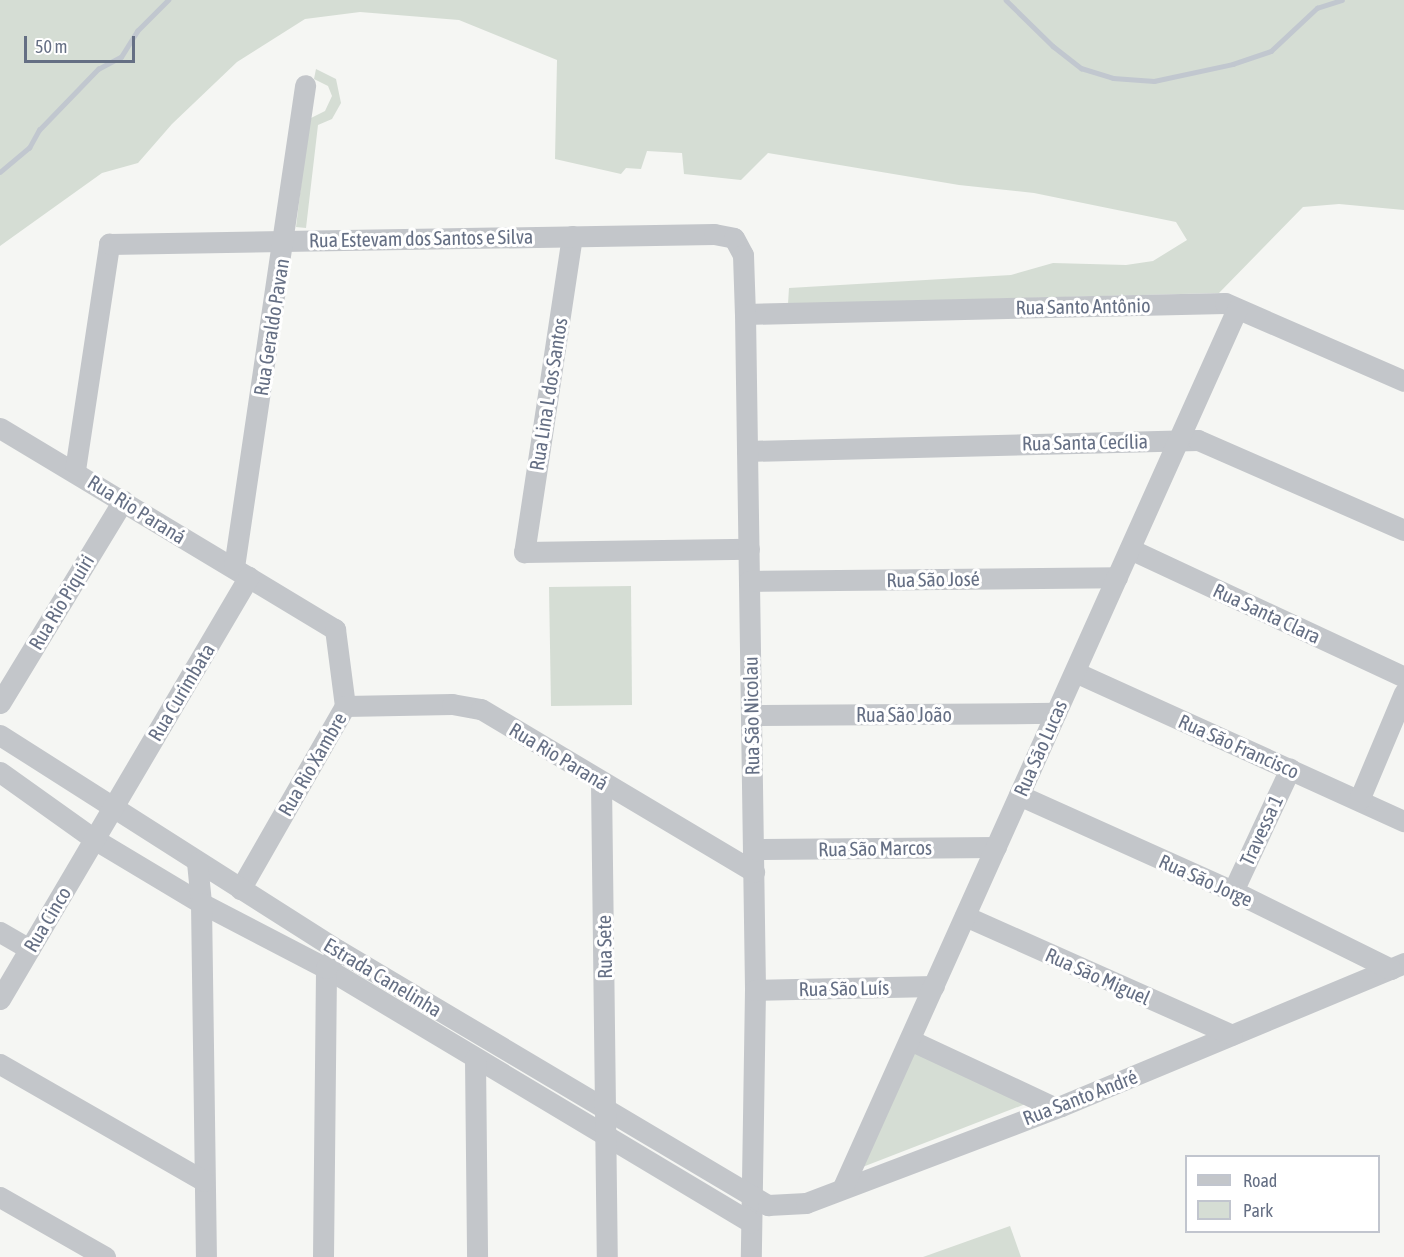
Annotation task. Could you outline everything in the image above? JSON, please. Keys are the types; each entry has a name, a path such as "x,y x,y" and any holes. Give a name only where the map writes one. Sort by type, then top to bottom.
{"street":[{"name":"Rua Geraldo Pavan","path":"241,572 305,85"},
{"name":"Rua Estevam dos Santos e Silva","path":"75,470 109,244 714,234 734,238"},
{"name":"Rua Lina L dos Santos","path":"572,236 524,552 749,549"},
{"name":"Rua São Nicolau","path":"734,238 743,255 745,314 755,990 751,1197"},
{"name":"Rua Santo Antônio","path":"745,314 1225,303 1404,381"},
{"name":"Rua São Lucas","path":"843,1188 1238,309"},
{"name":"Rua Rio Paraná","path":"0,428 75,470 335,629"},
{"name":"Rua Santa Cecília","path":"747,451 1198,440 1404,530"},
{"name":"Rua Rio Piquiri","path":"0,703 123,501"},
{"name":"Rua Santa Clara","path":"1130,549 1404,677"},
{"name":"Rua Curimbata","path":"94,839 241,572"},
{"name":"Rua São José","path":"749,581 1117,577"},
{"name":"Rua Rio Xambre","path":"240,889 345,706 335,629"},
{"name":"Rua São Francisco","path":"1075,672 1404,821"},
{"path":"1359,800 1404,693"},
{"name":"Rua Rio Paraná","path":"345,706 452,704 481,709 754,872"},
{"name":"Rua São João","path":"751,715 1056,713"},
{"name":"Estrada Canelinha","path":"0,735 338,950 751,1197"},
{"name":"Travessa 1","path":"1233,891 1290,769"},
{"name":"Estrada Canelinha","path":"0,772 94,839 201,903 326,968 606,1138 751,1222"},
{"name":"Rua Sete","path":"601,782 608,1257"},
{"name":"Rua São Jorge","path":"1019,795 1398,966"},
{"name":"Rua Cinco","path":"0,999 94,839"},
{"name":"Rua São Marcos","path":"753,849 996,847"},
{"path":"198,862 201,903 206,1257"},
{"name":"Rua São Miguel","path":"965,916 1232,1035"},
{"path":"0,932 29,949"},
{"path":"323,1257 326,968 338,950"},
{"name":"Rua Santo André","path":"751,1197 785,1206 806,1203 1054,1107 1398,966"},
{"name":"Rua São Luís","path":"755,990 934,986"},
{"path":"910,1040 1054,1107"},
{"path":"474,1059 477,1257"},
{"path":"0,1064 204,1181"},
{"path":"0,1197 105,1257"},
{"path":"751,1197 751,1257"}],"green space":[{"path":"0,0 1404,0 1404,210 1339,204 1303,207 1219,293 788,304 789,288 1011,275 1053,263 1126,265 1153,261 1187,240 1176,222 1034,193 959,185 768,153 741,180 684,174 682,153 647,151 641,169 626,168 621,174 555,159 557,60 459,20 360,12 305,19 237,62 172,124 138,163 102,173 0,246"},
{"path":"316,69 336,79 341,103 332,119 318,125 306,228 296,227 309,119 325,111 332,96 328,86 314,79"},
{"path":"631,586 632,705 551,706 549,587"},
{"path":"915,1050 1028,1103 860,1168"},
{"path":"1010,1226 1021,1257 923,1257"}],"waterway":[{"path":"0,172 29,148 39,130 98,69 121,57 137,31 168,0"},
{"path":"1006,0 1053,46 1081,68 1113,78 1154,81 1233,64 1271,51 1317,8 1342,0"}]}
